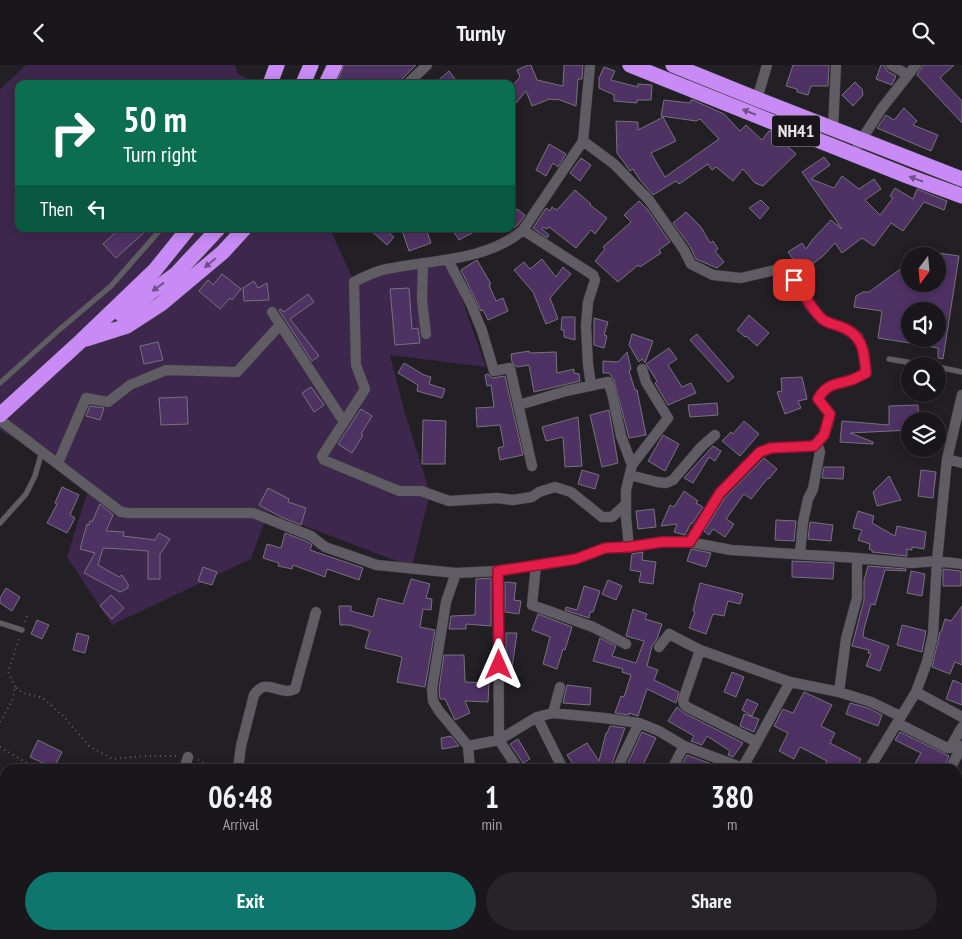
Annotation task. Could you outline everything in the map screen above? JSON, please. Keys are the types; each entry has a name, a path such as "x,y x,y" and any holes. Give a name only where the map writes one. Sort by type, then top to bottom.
{"highway":[{"path":"271,80 277,65"},
{"path":"305,80 311,65"},
{"path":"328,80 335,65"},
{"name":"NH41","path":"630,65 854,155 962,196"},
{"name":"NH41","path":"673,65 962,179"},
{"path":"0,415 155,270 186,232"},
{"path":"82,340 176,274 215,232"},
{"path":"82,340 127,326 161,303 223,252 241,232"}],"street":[{"path":"411,80 427,65"},
{"path":"590,65 583,141 522,230 512,239 491,248 448,260 384,269 354,281 356,365 364,389 322,456 324,460 400,491 422,491 449,501 497,498 513,500 532,497 539,492 555,487 570,492 602,517 612,517 626,504"},
{"path":"756,99 767,65"},
{"path":"833,129 836,65"},
{"path":"891,65 908,75"},
{"path":"854,155 861,139 882,107 916,65"},
{"path":"583,141 614,164 649,200 678,242 690,264 713,275 741,278 775,270 792,269 794,280 810,307 823,320 842,327 858,337 864,352 866,373 853,380 834,383 821,393 818,399 830,414 824,435 817,443 814,446 771,448 760,452 720,493 690,542"},
{"path":"522,230 593,275 595,280 588,302 586,326 591,386"},
{"path":"448,260 479,322 494,371 510,368 532,465"},
{"path":"423,263 422,300 426,334"},
{"path":"272,312 344,422"},
{"path":"58,463 86,398 108,402 130,385 166,370 237,372 280,325"},
{"path":"629,547 626,490 631,470 668,418 646,382 642,369"},
{"path":"519,405 608,382 631,470"},
{"path":"873,764 898,719 916,692 928,662 933,634 937,561 947,459 962,395"},
{"path":"0,420 121,511 128,513 253,513 312,536 325,547 377,565 456,573 498,571 576,559 605,548 629,547 662,542 690,542 731,550 911,563 937,561 962,564"},
{"path":"631,470 657,482 666,483 673,479 701,447 715,435"},
{"path":"800,554 803,522 808,499 813,489 820,452 817,443"},
{"path":"947,459 962,463"},
{"path":"838,692 846,639 857,598 857,558"},
{"path":"536,565 532,605 593,627 626,644"},
{"path":"498,571 499,740 515,764"},
{"path":"456,573 446,602 432,689 433,701 439,711 468,746 470,764"},
{"path":"239,764 241,746 254,695 258,689 265,687 290,691 295,689 316,613"},
{"path":"659,647 669,634 700,650 790,682 838,692 871,702 947,748 950,748 962,727"},
{"path":"700,650 683,700 684,704 757,742"},
{"path":"745,764 790,682"},
{"path":"554,713 560,687"},
{"path":"916,692 962,717"},
{"path":"468,746 499,740 537,717 554,713 639,723 659,731 684,746 732,764"},
{"path":"537,717 560,764"},
{"path":"619,764 639,723"},
{"path":"675,764 684,746"},
{"path":"953,764 962,746"},
{"path":"186,764 188,757"}],"lane":[{"path":"0,383 111,286 158,232"},
{"path":"889,359 901,361"},
{"path":"946,369 962,372"},
{"path":"0,523 26,494 35,477 42,451"},
{"path":"0,623 22,630"}],"path":[{"path":"28,613 8,672 15,687 23,693 43,698 64,717 89,746 114,759 145,756 188,757 207,764"},
{"path":"0,722 12,701 15,687"},
{"path":"0,747 29,764"}],"shaded area":[{"path":"26,65 235,65 237,73 250,80 15,80 15,232 331,232 354,281 448,260 486,367 390,355 405,413 430,493 412,567 268,512 251,559 112,625 67,557 90,484 0,430 0,89"}],"building":[{"path":"344,65 416,65 401,80 338,80"},
{"path":"531,65 537,80 563,86 564,65 583,65 582,79 578,79 576,106 557,99 550,99 532,106 526,91 515,104 515,83 520,77 517,70"},
{"path":"793,65 829,65 828,86 811,86 808,95 786,86"},
{"path":"881,65 884,65 887,71 896,76 892,85 876,79"},
{"path":"923,65 954,65 940,78 962,101 962,123 917,75"},
{"path":"604,67 615,71 611,80 638,87 638,84 652,85 651,100 637,100 637,103 614,101 614,95 599,88 599,78"},
{"path":"449,71 456,80 439,80"},
{"path":"855,82 862,89 863,95 853,106 842,95"},
{"path":"664,100 690,103 693,100 724,114 740,131 746,125 762,140 771,131 796,154 763,186 755,183 743,169 733,181 716,167 712,170 708,164 679,184 676,181 653,195 633,169 630,171 617,153 616,121 638,122 638,130 663,117 676,141 651,153 665,177 719,139 700,119 696,121 661,116"},
{"path":"904,108 917,121 913,125 938,135 931,151 877,128 886,115 894,120"},
{"path":"549,144 566,154 558,167 553,163 546,176 536,170"},
{"path":"824,157 830,165 811,179 834,188 842,176 859,189 874,179 881,189 865,200 880,215 893,198 890,196 895,188 913,199 917,189 947,201 944,210 924,202 903,231 891,223 874,246 862,238 842,253 835,243 823,256 802,272 788,252 802,243 806,249 831,220 842,229 802,172"},
{"path":"581,158 591,165 580,181 570,173"},
{"path":"575,190 607,218 595,234 591,230 576,248 549,227 547,229 543,227 542,229 549,235 547,238 533,228 546,208 550,211 552,207 557,210"},
{"path":"761,200 769,208 760,219 749,208"},
{"path":"639,201 647,209 670,242 659,250 661,253 640,267 638,265 618,282 595,261 605,249 603,247 631,222 624,215"},
{"path":"517,209 525,215 515,227 515,210"},
{"path":"686,212 701,227 710,243 713,241 718,249 715,251 724,262 717,268 696,259 690,246 673,223"},
{"path":"116,232 145,232 116,258 103,244"},
{"path":"372,232 388,232 394,237 387,245"},
{"path":"427,232 431,243 409,251 403,233"},
{"path":"454,232 474,232 459,240"},
{"path":"946,254 959,256 946,340 946,302 901,302 901,342 878,338 882,311 854,307 856,296 863,292 869,292 901,269 901,293 946,293"},
{"path":"542,259 556,277 563,267 571,274 550,298 558,319 546,324 533,292 514,270 524,262 530,269"},
{"path":"477,260 491,284 489,285 496,301 503,298 508,311 488,320 483,310 481,311 461,270"},
{"path":"222,274 241,289 232,300 230,298 220,309 199,291 208,280 213,285"},
{"path":"254,281 258,288 267,283 269,300 244,301 243,288"},
{"path":"409,288 412,329 418,328 420,343 395,345 390,289"},
{"path":"308,294 314,302 290,319 319,356 312,361 279,310 281,309 284,312"},
{"path":"749,315 769,333 757,346 737,330"},
{"path":"562,317 575,317 575,340 564,337 564,330 561,330"},
{"path":"594,318 608,322 604,335 607,336 604,348 594,345"},
{"path":"632,334 653,341 645,363 642,359 639,362 629,345"},
{"path":"697,334 734,377 728,382 690,340"},
{"path":"158,342 163,360 144,364 140,346"},
{"path":"932,347 945,347 943,357 938,357 938,348"},
{"path":"669,348 677,359 668,365 682,387 691,383 696,393 668,405 655,383 657,381 646,364"},
{"path":"529,351 530,353 556,352 557,373 574,369 574,373 579,374 580,381 534,392 529,365 517,367 512,362 511,354"},
{"path":"627,352 631,369 629,371 635,390 637,390 646,435 629,438 614,380 609,373 603,373 603,361 618,362"},
{"path":"404,363 431,377 429,384 445,389 442,398 417,391 418,385 398,373"},
{"path":"488,374 492,378 505,376 523,455 500,460 498,448 504,446 500,425 477,427 476,408 494,407 491,385 487,386 485,375"},
{"path":"802,377 807,399 798,401 801,408 785,414 777,392 782,391 781,378"},
{"path":"311,387 324,405 314,412 302,393"},
{"path":"187,397 188,424 161,425 159,398"},
{"path":"717,403 718,415 690,417 688,405"},
{"path":"918,405 918,412 901,412 901,430 850,433 873,442 873,444 840,442 842,421 889,425 889,406"},
{"path":"90,406 104,408 100,420 86,416"},
{"path":"361,409 372,416 352,453 338,444"},
{"path":"609,410 618,463 602,467 590,415"},
{"path":"578,417 582,466 565,467 563,437 546,441 542,427"},
{"path":"423,420 446,421 445,464 422,464"},
{"path":"744,421 759,434 740,456 722,441 731,432 733,434"},
{"path":"663,435 679,444 665,471 648,461"},
{"path":"713,446 721,451 715,461 709,457 693,483 684,478"},
{"path":"764,458 777,469 751,499 744,494 726,519 734,524 725,537 713,529 709,535 704,531 724,499"},
{"path":"824,467 844,467 843,479 822,478"},
{"path":"582,470 599,475 595,489 578,484"},
{"path":"921,470 936,472 933,498 918,496"},
{"path":"889,476 901,500 877,506 873,492"},
{"path":"62,487 79,495 70,515 75,518 67,533 47,523 57,504 55,503"},
{"path":"268,488 289,499 288,502 306,508 301,525 259,505"},
{"path":"684,491 703,507 685,535 674,532 677,524 661,526 670,505 674,507"},
{"path":"100,504 113,515 106,531 124,532 123,536 155,540 159,533 170,539 160,554 160,579 148,579 148,551 103,548 98,565 119,577 122,575 128,584 128,588 120,592 84,573 95,553 80,549 87,524 89,525 90,521 92,522"},
{"path":"654,509 656,527 638,529 636,511"},
{"path":"858,511 874,516 872,523 895,536 897,526 926,532 924,549 912,547 912,550 907,549 907,556 872,552 869,549 870,544 858,540 862,530 853,528"},
{"path":"776,520 796,521 794,541 775,540"},
{"path":"810,522 833,525 831,541 808,539"},
{"path":"285,533 308,542 312,545 310,550 363,568 359,580 327,569 325,577 293,565 292,569 278,566 279,563 263,558 267,544 281,548"},
{"path":"691,549 711,553 706,567 687,561"},
{"path":"643,552 642,560 656,562 653,584 639,582 641,572 630,570 632,554"},
{"path":"792,561 834,563 833,579 792,577"},
{"path":"868,566 906,569 906,571 885,570 875,605 871,604 864,629 863,637 889,646 880,671 866,666 871,654 868,653 869,650 852,646 864,600 864,580"},
{"path":"203,567 217,572 212,585 198,581"},
{"path":"943,569 961,571 961,586 943,586"},
{"path":"911,571 925,574 922,596 907,593"},
{"path":"491,578 491,626 466,624 466,629 449,629 451,616 475,615 476,579"},
{"path":"411,579 430,584 426,598 432,599 431,610 423,609 420,627 435,630 425,687 397,682 402,657 365,648 370,631 349,625 340,625 339,606 351,606 351,611 373,617 378,598 403,604"},
{"path":"608,580 622,586 616,600 602,594"},
{"path":"505,582 516,583 514,600 521,601 519,614 505,612"},
{"path":"700,583 743,594 740,604 728,601 724,616 713,614 706,634 689,628 695,612 693,611"},
{"path":"584,586 600,591 589,618 565,610 566,607 577,610"},
{"path":"6,588 20,597 12,611 0,603 0,598"},
{"path":"111,595 124,608 112,619 100,606"},
{"path":"962,606 962,665 955,662 950,674 932,667 945,619 951,621"},
{"path":"633,609 647,614 645,619 662,624 657,639 652,646 647,666 658,670 654,680 679,692 676,703 647,689 638,716 629,713 629,715 615,713 621,696 624,697 631,675 622,672 623,669 593,661 600,638 616,646 612,656 636,663 644,641 626,636"},
{"path":"538,614 572,627 557,669 543,664 550,637 532,630"},
{"path":"37,620 49,625 42,639 31,634"},
{"path":"902,625 926,631 922,652 897,645"},
{"path":"77,633 89,636 85,653 73,650"},
{"path":"506,633 517,633 512,668 506,668"},
{"path":"444,655 464,655 465,682 489,683 488,702 465,701 470,713 455,720 445,699 440,699 439,689"},
{"path":"732,672 744,677 736,697 724,692"},
{"path":"953,680 962,684 962,705 946,699"},
{"path":"567,685 591,688 590,705 563,703"},
{"path":"804,692 832,705 821,726 835,733 830,743 861,759 858,764 826,764 827,761 800,747 794,759 779,751 788,733 774,726 783,709 793,713"},
{"path":"747,699 758,704 752,716 742,710"},
{"path":"850,703 868,708 882,715 878,726 846,714"},
{"path":"677,707 684,713 743,743 733,757 728,755 730,751 707,736 702,745 691,741 694,736 668,721"},
{"path":"744,714 759,719 754,732 740,726"},
{"path":"610,726 625,728 612,764 573,764 567,755 587,743 599,761"},
{"path":"642,732 656,738 643,764 627,764"},
{"path":"900,732 949,756 945,764 915,764 921,753 895,740"},
{"path":"451,736 459,746 442,749 441,738"},
{"path":"518,739 530,759 523,763 510,744"},
{"path":"38,740 62,752 56,764 45,764 30,757"},
{"path":"687,755 711,764 682,764"}],"route":[{"path":"499,665 498,571 576,559 605,548 629,547 662,542 690,542 720,493 760,452 771,448 814,446 824,435 830,414 818,399 821,393 834,383 853,380 866,373 864,352 858,337 842,327 823,320 810,307 794,280"}]}
